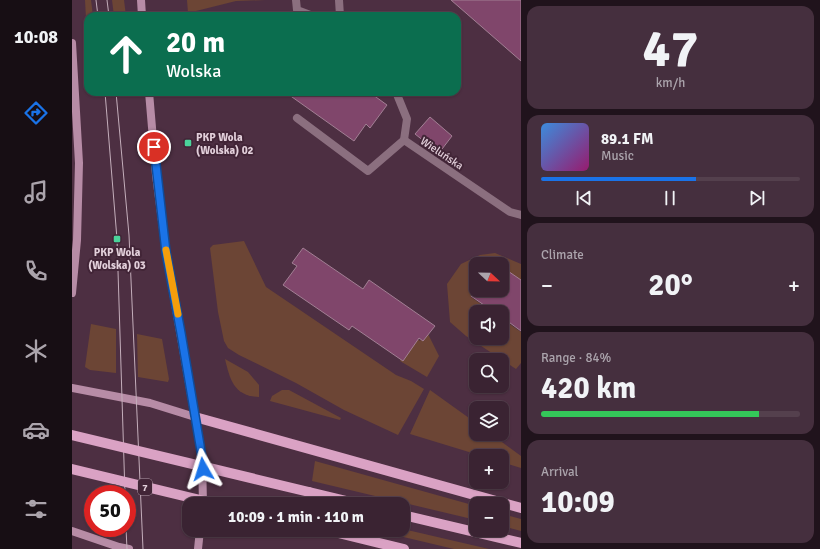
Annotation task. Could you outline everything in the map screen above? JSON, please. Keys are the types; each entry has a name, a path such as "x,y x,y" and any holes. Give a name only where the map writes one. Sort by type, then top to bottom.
{"main road":[{"path":"141,0 142,12"},
{"path":"72,43 79,163 78,240 72,293"},
{"path":"149,96 156,175 166,252 202,457 202,497"},
{"path":"72,388 150,403 195,417 521,508"},
{"path":"72,435 330,497"},
{"name":"7","path":"72,469 188,497"},
{"path":"410,517 521,543"},
{"path":"72,531 129,549"},
{"path":"198,549 199,537"},
{"path":"355,537 404,549"}],"street":[{"path":"296,0 297,10 302,12"},
{"path":"339,0 340,12"},
{"path":"398,96 407,119 404,140"},
{"name":"Wieluńska","path":"297,118 368,171 404,140 510,212 521,215"}],"shaded area":[{"path":"85,0 91,0 92,12 86,12"},
{"path":"112,0 124,0 126,12 114,12"},
{"path":"187,0 265,0 236,1 188,12"},
{"path":"244,241 266,287 396,375 411,381 424,389 398,435 344,410 228,348 224,341 218,312 210,248 213,245"},
{"path":"495,253 504,257 476,257"},
{"path":"509,259 521,264 521,282 509,274"},
{"path":"469,260 469,297 482,305 469,305 469,338 450,322 447,284 461,264"},
{"path":"91,324 116,329 116,373 90,370 85,367"},
{"path":"509,324 521,332 521,363 516,369 509,364 509,353 492,353 480,345 509,345"},
{"path":"427,332 439,356 427,377 400,361 416,338 420,341"},
{"path":"137,334 162,339 169,379 168,382 138,377"},
{"path":"225,359 248,372 259,385 259,397 244,394 234,386"},
{"path":"282,390 289,390 341,418 340,420 270,401 272,396"},
{"path":"430,390 469,418 469,441 501,441 521,456 521,468 509,464 509,449 469,449 469,452 410,434"},
{"path":"315,461 469,504 469,518 410,504 410,497 379,497 312,481"},
{"path":"509,516 521,519 521,531 509,528"},
{"path":"410,531 489,549 454,549 403,537 410,537"}],"building":[{"path":"451,0 521,0 521,61"},
{"path":"291,96 375,96 387,105 370,128 366,124 354,141"},
{"path":"430,117 452,136 439,153 415,134"},
{"path":"303,248 363,289 369,280 435,326 423,341 419,338 403,361 352,326 349,330 283,285 297,266 292,263"},
{"path":"509,272 521,280 521,331 509,322 509,305 484,305 472,297 509,297"}],"tram line":[{"path":"96,0 98,12"},
{"path":"107,0 108,12"},
{"path":"105,96 117,239 125,485"},
{"path":"116,96 129,235 143,549"},
{"path":"126,537 127,549"}],"slow traffic":[{"path":"166,250 178,314"}],"place":[{"name":"PKP Wola (Wolska) 02","path":"188,143"},
{"name":"PKP Wola (Wolska) 03","path":"117,239"}],"route":[{"path":"154,147 166,252 203,469"}]}
